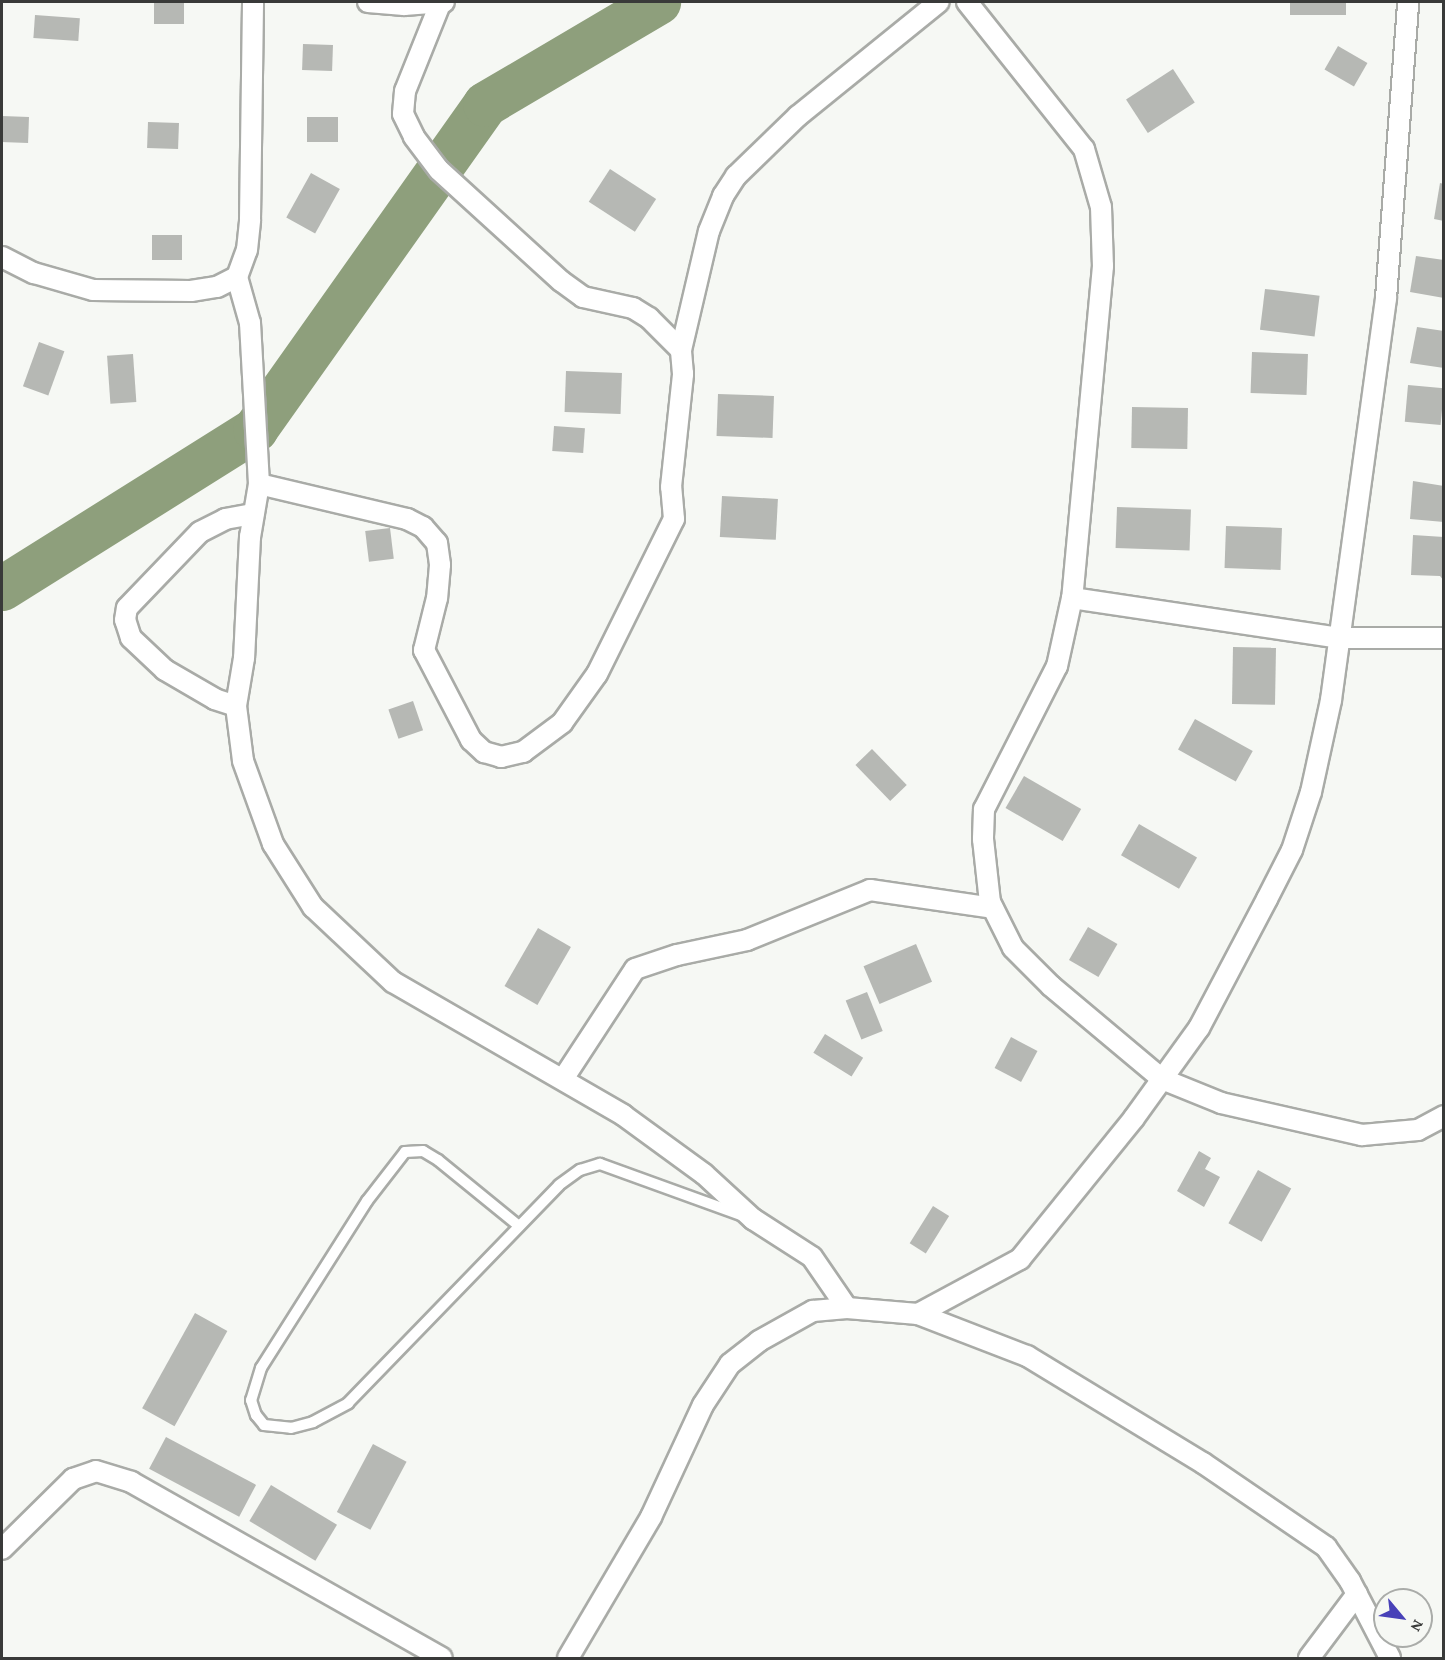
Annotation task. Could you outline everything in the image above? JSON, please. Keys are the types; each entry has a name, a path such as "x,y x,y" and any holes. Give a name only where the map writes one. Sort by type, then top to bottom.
{"street":[{"path":"253,2 250,219 247,249 237,277 250,323 259,484 254,514 244,658 236,706 243,761 273,844 313,907 393,982 623,1115 704,1174 753,1219 812,1257 847,1308"},
{"path":"368,2 442,3 405,91 403,114 414,137 439,170 561,281 583,297 633,308 650,318 681,350"},
{"path":"259,484 407,519 423,527 437,543 440,565 437,598 424,650 471,740 484,752 501,757 523,752 562,723 597,674 674,519 671,487 683,374 681,350 709,231 736,176 807,109 939,2"},
{"path":"967,2 1084,149 1101,207 1103,266 1072,598 1057,666 984,809 983,839 993,908 1012,948 1051,986 1162,1078 1221,1103 1362,1135 1418,1130 1443,1116"},
{"path":"918,1314 1020,1259 1199,1028 1292,850 1311,792 1339,639 1386,298 1408,2"},
{"path":"2,257 34,273 93,291 191,291 216,288 237,277"},
{"path":"236,706 215,699 165,670 131,638 125,620 127,608 200,532 225,519 254,514"},
{"path":"1072,598 1339,639 1443,638"},
{"path":"563,1079 635,969 677,955 747,940 870,890 993,908"},
{"path":"568,1659 651,1517 703,1405 730,1365 759,1341 813,1311 847,1308 918,1314 1027,1356 1203,1463 1326,1547 1357,1594 1390,1659"},
{"path":"2,1549 73,1479 96,1471 131,1482 442,1659"},
{"path":"1309,1659 1357,1594"}],"lane":[{"path":"519,1226 438,1160 423,1151 405,1152 367,1201 261,1368 251,1400 256,1415 264,1425 291,1428 313,1422 348,1403 559,1185 580,1170 600,1164 753,1219"}],"building":[{"path":"154,2 184,2 184,24 154,24"},
{"path":"1290,2 1346,2 1346,15 1290,15"},
{"path":"35,15 80,18 78,41 33,38"},
{"path":"303,44 333,45 332,71 302,70"},
{"path":"1338,46 1367,63 1354,86 1324,69"},
{"path":"1173,69 1195,103 1148,133 1126,99"},
{"path":"2,116 29,117 28,143 2,142"},
{"path":"307,117 338,117 338,142 307,142"},
{"path":"148,122 179,123 178,149 147,148"},
{"path":"610,169 656,199 635,232 589,202"},
{"path":"311,173 340,189 315,234 286,218"},
{"path":"1440,183 1444,184 1444,221 1434,219"},
{"path":"152,235 182,235 182,260 152,260"},
{"path":"1416,256 1444,260 1444,298 1410,292"},
{"path":"1265,289 1320,296 1315,336 1260,330"},
{"path":"1417,327 1444,331 1444,368 1410,363"},
{"path":"39,342 64,351 48,395 23,386"},
{"path":"1252,352 1308,354 1307,395 1251,393"},
{"path":"133,354 136,402 110,404 107,356"},
{"path":"566,371 622,373 621,414 565,412"},
{"path":"1408,385 1444,388 1441,425 1405,422"},
{"path":"718,394 774,396 773,438 717,436"},
{"path":"1132,407 1188,408 1187,449 1131,448"},
{"path":"554,426 585,428 583,453 552,451"},
{"path":"1413,481 1444,486 1444,522 1410,519"},
{"path":"722,496 778,499 776,540 720,537"},
{"path":"1117,507 1191,510 1190,551 1116,548"},
{"path":"1226,526 1282,528 1281,570 1225,568"},
{"path":"390,528 394,559 369,562 365,531"},
{"path":"1413,535 1444,537 1444,581 1440,576 1411,575"},
{"path":"1233,647 1276,648 1275,705 1232,704"},
{"path":"413,701 423,730 399,739 388,709"},
{"path":"1195,719 1253,751 1236,782 1178,750"},
{"path":"872,749 907,785 890,801 855,765"},
{"path":"1024,776 1081,809 1063,841 1006,808"},
{"path":"1139,824 1197,857 1179,889 1121,855"},
{"path":"1088,927 1117,944 1098,977 1069,960"},
{"path":"538,928 571,947 537,1005 505,986"},
{"path":"916,944 932,982 880,1004 864,966"},
{"path":"867,992 883,1031 861,1040 846,1001"},
{"path":"825,1034 863,1058 852,1077 813,1053"},
{"path":"1011,1037 1037,1051 1021,1082 995,1068"},
{"path":"1199,1151 1211,1158 1205,1169 1220,1177 1204,1207 1177,1191"},
{"path":"1258,1170 1291,1188 1262,1242 1228,1223"},
{"path":"933,1206 949,1216 926,1253 910,1243"},
{"path":"195,1313 227,1331 175,1426 142,1408"},
{"path":"166,1437 256,1485 239,1517 149,1469"},
{"path":"373,1444 407,1462 370,1530 337,1512"},
{"path":"271,1485 337,1525 315,1561 249,1521"}],"waterway":[{"path":"2,588 255,429 485,104 658,2"}]}
